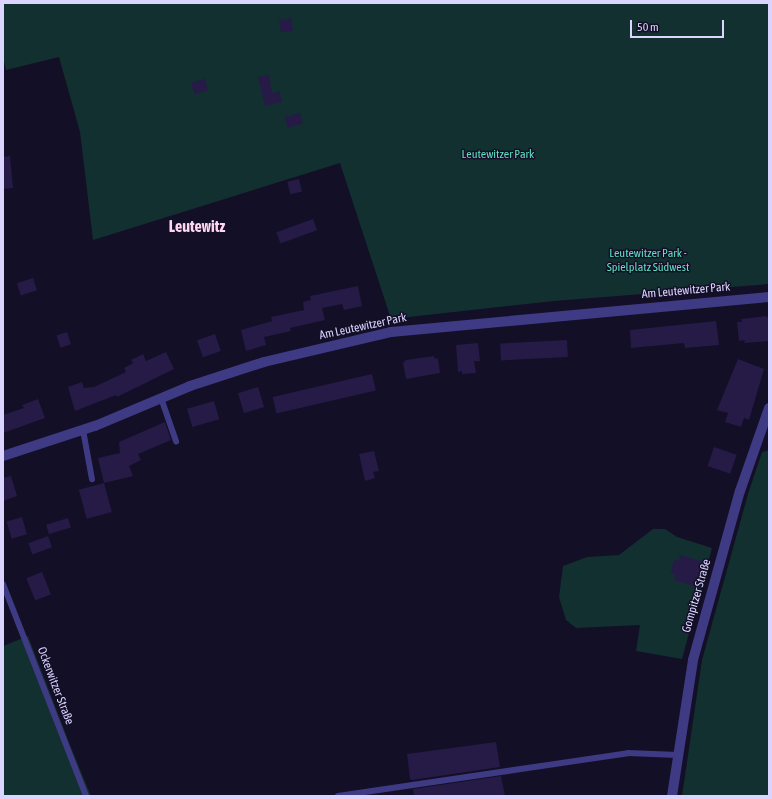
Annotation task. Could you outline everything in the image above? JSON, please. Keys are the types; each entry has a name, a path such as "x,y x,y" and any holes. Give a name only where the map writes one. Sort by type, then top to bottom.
{"street":[{"name":"Am Leutewitzer Park","path":"3,456 83,430 160,398 264,362 391,332 769,296"},
{"name":"Gompitzer Straße","path":"672,796 696,648 740,491 769,408"}],"lane":[{"path":"160,398 176,441"},
{"path":"83,430 92,480"},
{"name":"Ockerwitzer Straße","path":"3,584 86,796"},
{"path":"338,796 628,753 678,755"}],"green space":[{"name":"Leutewitzer Park","path":"3,3 769,3 769,284 554,301 391,319 340,163 93,240 80,132 59,57 6,70 3,57"},
{"path":"769,450 769,796 682,796 702,660 748,494 762,452"},
{"path":"653,529 665,529 677,537 712,548 682,659 636,651 640,625 576,628 566,620 559,597 563,566 587,557 619,555"},
{"path":"28,636 91,796 3,796 3,646"}],"building":[{"path":"291,18 293,31 281,33 279,20"},
{"path":"269,75 272,93 279,91 282,102 265,106 258,77"},
{"path":"205,79 208,91 194,94 191,82"},
{"path":"300,113 303,124 287,128 285,117"},
{"path":"10,156 13,188 3,189 3,157"},
{"path":"299,179 302,192 290,194 287,182"},
{"path":"313,219 317,230 280,244 276,232"},
{"path":"33,278 37,290 21,296 17,283"},
{"path":"358,286 362,306 344,310 342,304 322,308 325,320 290,328 291,331 264,337 266,345 246,351 241,330 272,321 271,317 304,310 303,302 311,300 310,296"},
{"path":"765,316 769,318 769,341 744,343 745,340 739,341 737,322 742,322 741,319"},
{"path":"716,321 719,345 685,348 684,343 631,348 630,330"},
{"path":"67,332 71,344 61,348 57,335"},
{"path":"215,334 221,351 203,357 197,340"},
{"path":"567,340 568,357 501,360 500,344"},
{"path":"478,343 480,361 474,361 476,373 462,374 462,371 458,372 456,345"},
{"path":"166,352 174,369 117,397 116,395 75,411 68,387 82,382 84,388 94,387 126,372 124,368 133,363 131,360 143,354 146,361"},
{"path":"434,356 435,359 438,358 440,373 406,379 403,363 406,360"},
{"path":"738,359 764,369 749,420 744,418 741,427 725,422 728,413 717,410"},
{"path":"372,374 376,391 276,414 273,397"},
{"path":"258,387 264,407 244,413 238,393"},
{"path":"38,399 45,418 3,433 3,415 24,408 22,405"},
{"path":"214,401 219,419 192,427 187,409"},
{"path":"165,422 171,440 138,454 141,460 129,466 133,476 104,483 98,458 120,453 119,442"},
{"path":"714,447 737,455 730,474 707,466"},
{"path":"374,451 379,471 373,472 375,478 365,481 359,454"},
{"path":"11,476 17,496 3,501 3,478"},
{"path":"104,483 112,512 87,519 79,490"},
{"path":"22,517 27,534 12,539 7,521"},
{"path":"68,518 71,528 49,534 46,525"},
{"path":"48,536 52,547 32,554 28,543"},
{"path":"680,555 704,562 697,587 674,580 675,575 671,573 674,560 679,561"},
{"path":"42,572 51,594 35,601 26,578"},
{"path":"496,742 500,767 412,780 410,779 407,754"},
{"path":"501,776 505,796 414,796 413,789"}],"district":[{"name":"Leutewitz","path":"197,226"}],"park label":[{"name":"Leutewitzer Park - Spielplatz Südwest","path":"648,261"}]}
